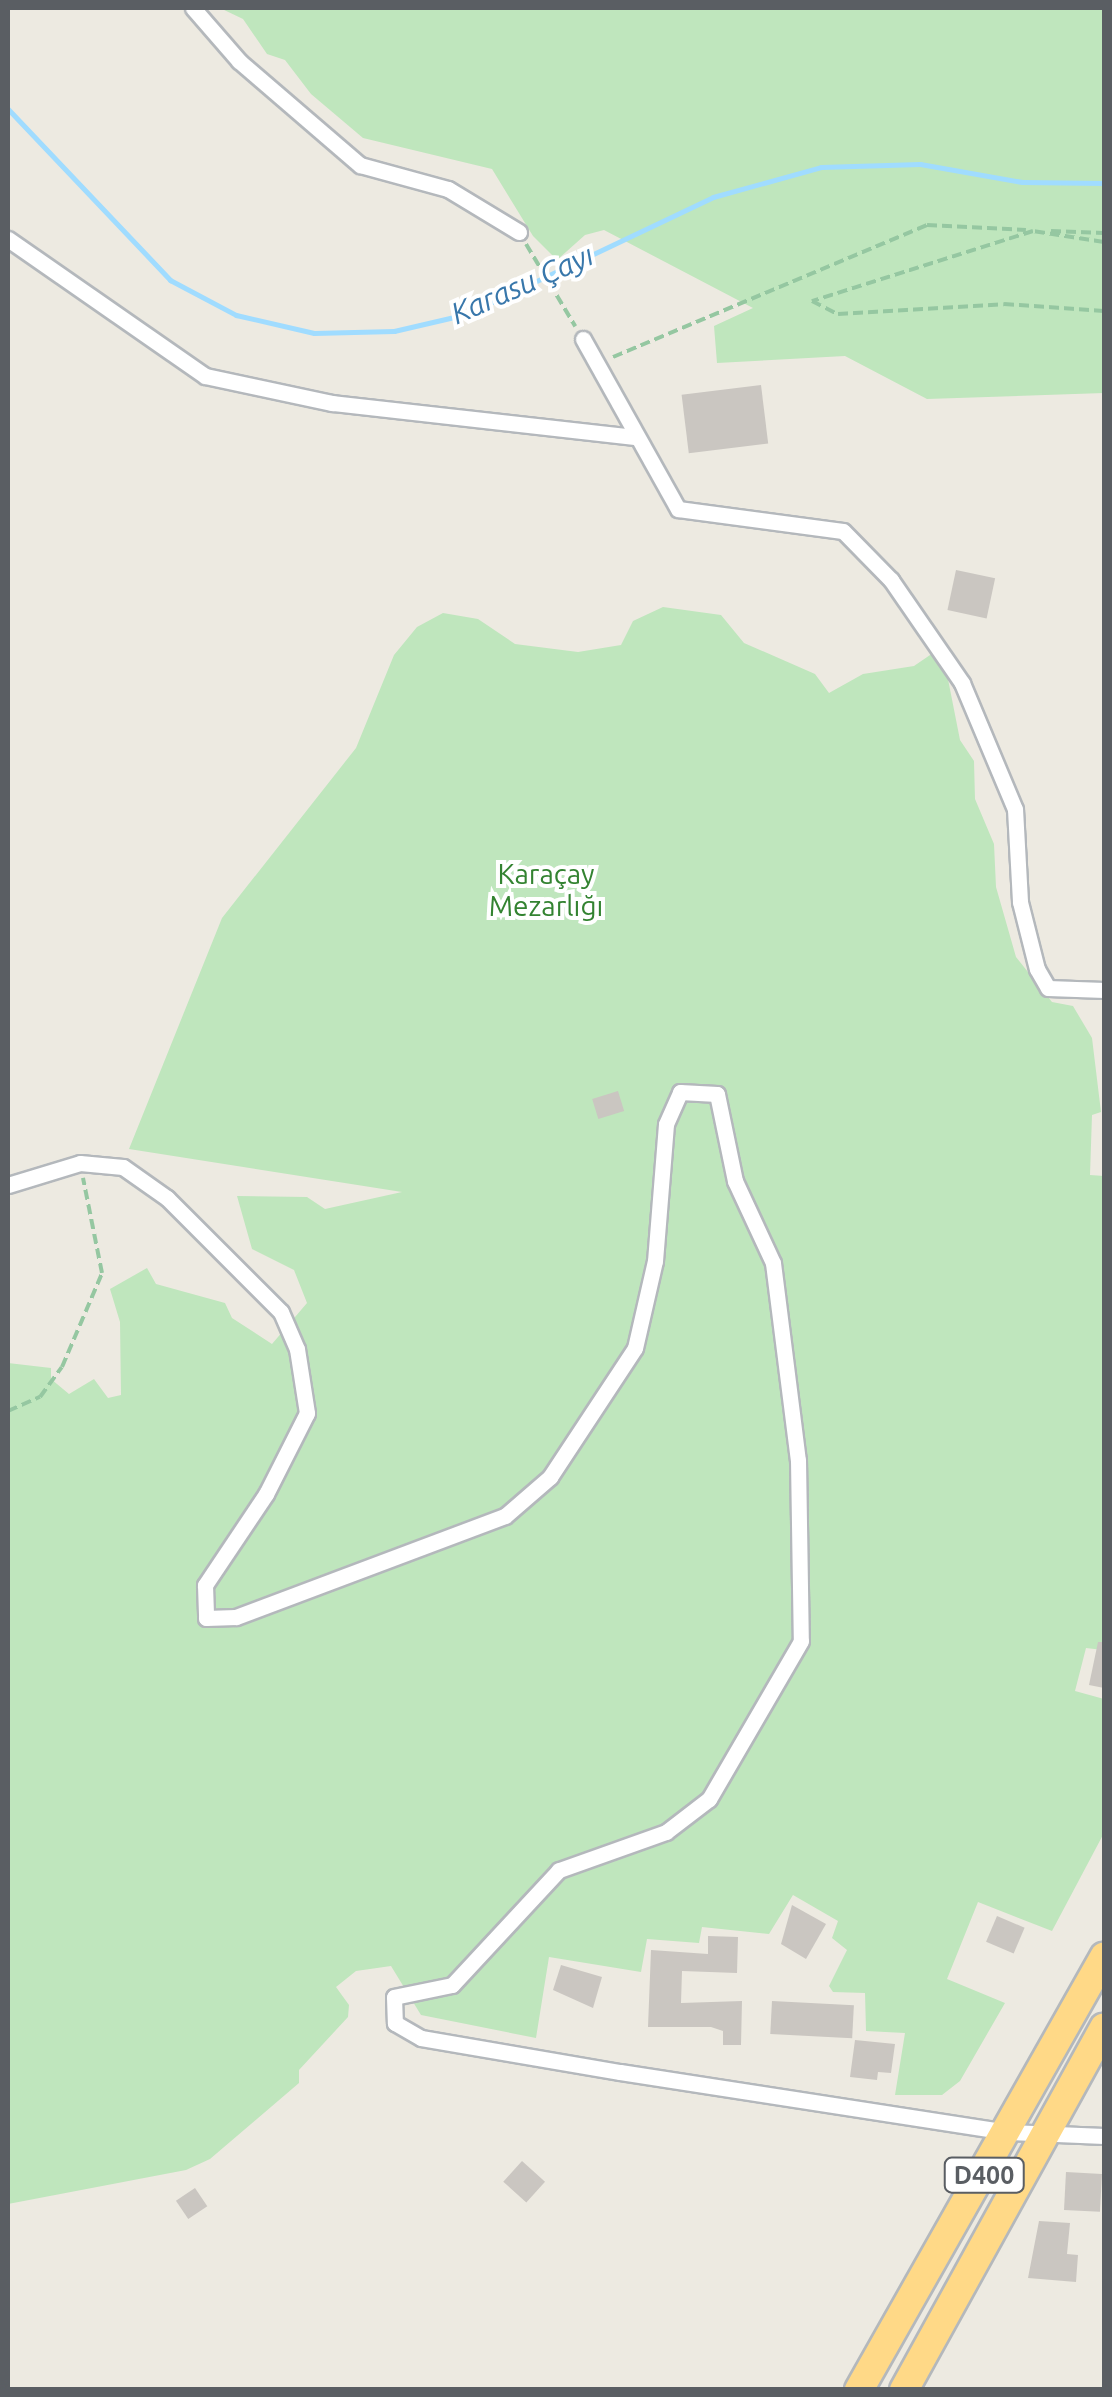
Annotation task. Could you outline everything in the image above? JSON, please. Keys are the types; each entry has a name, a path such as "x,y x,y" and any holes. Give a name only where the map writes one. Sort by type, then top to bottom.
{"highway":[{"name":"D400","path":"858,2390 1009,2132 1104,1958"},
{"name":"D400","path":"904,2390 1104,2028"}],"street":[{"path":"193,8 239,61 360,164 448,189 519,232"},
{"path":"8,239 205,376 332,403 636,436"},
{"path":"583,339 678,509 843,531 891,580 962,683 1016,809 1020,902 1038,969 1048,988 1104,990"},
{"path":"8,1185 80,1164 122,1166 167,1198 282,1312 297,1349 307,1414 266,1494 204,1585 206,1618 236,1617 505,1516 550,1477 634,1348 655,1261 666,1124 680,1092 718,1094 736,1181 773,1263 798,1460 805,1582 801,1640 709,1799 666,1832 559,1870 452,1985 394,1996 395,2023 421,2038 498,2052 1009,2132 1104,2136"}],"path":[{"path":"599,363 927,226 1104,234"},
{"path":"1104,242 1032,230 812,301 838,314 1004,304 1104,311"},
{"path":"519,232 583,339"},
{"path":"8,1412 40,1397 62,1367 102,1273 80,1164"}],"green space":[{"path":"220,8 1104,8 1104,393 927,399 845,356 717,363 714,326 753,308 604,230 585,235 557,260 533,236 492,169 363,138 311,94 285,60 267,54 243,19"},
{"name":"Karaçay Mezarlığı","path":"663,607 721,615 744,643 815,674 829,693 863,674 914,666 933,653 946,669 960,740 974,761 975,799 994,844 996,887 1016,957 1052,1002 1073,1006 1092,1038 1101,1112 1092,1115 1090,1175 1104,1176 1104,1642 1103,1650 1086,1648 1075,1691 1104,1699 1104,1833 1052,1931 978,1902 947,1979 1005,2003 960,2081 942,2095 895,2095 905,2033 866,2031 865,1993 833,1992 829,1986 847,1950 832,1938 838,1921 793,1895 769,1934 702,1927 699,1943 647,1939 641,1972 549,1957 536,2038 421,2015 391,1966 356,1971 336,1987 349,2005 348,2017 299,2070 299,2083 210,2159 186,2170 8,2204 8,1363 51,1368 51,1379 69,1394 94,1379 108,1398 121,1395 120,1322 110,1289 147,1268 156,1284 225,1303 232,1318 272,1344 307,1303 294,1270 252,1249 237,1196 307,1197 325,1209 402,1192 129,1149 222,918 356,748 394,655 417,627 443,613 478,619 515,644 578,652 621,645 633,621"}],"building":[{"path":"761,385 768,444 689,453 682,395"},
{"path":"956,570 995,578 987,618 947,610"},
{"path":"618,1091 624,1111 598,1119 592,1099"},
{"path":"1098,1642 1104,1642 1104,1688 1089,1685"},
{"path":"792,1905 826,1924 806,1959 781,1944"},
{"path":"997,1916 1025,1928 1014,1953 986,1942"},
{"path":"708,1936 738,1937 737,1973 682,1971 681,2003 742,2001 741,2045 723,2045 723,2031 711,2027 648,2027 651,1950 708,1954"},
{"path":"561,1965 602,1977 593,2008 553,1990"},
{"path":"772,2001 854,2005 852,2038 770,2034"},
{"path":"855,2040 895,2044 891,2073 878,2072 877,2080 850,2077"},
{"path":"522,2161 545,2182 526,2203 503,2182"},
{"path":"1066,2172 1102,2174 1100,2212 1064,2210"},
{"path":"195,2188 207,2206 188,2219 176,2201"},
{"path":"1039,2221 1070,2223 1067,2254 1078,2255 1076,2282 1028,2278"}],"waterway":[{"name":"Karasu Çayı","path":"8,109 170,280 236,315 314,333 394,331 467,314 713,197 821,167 920,164 1022,182 1104,183"}]}
